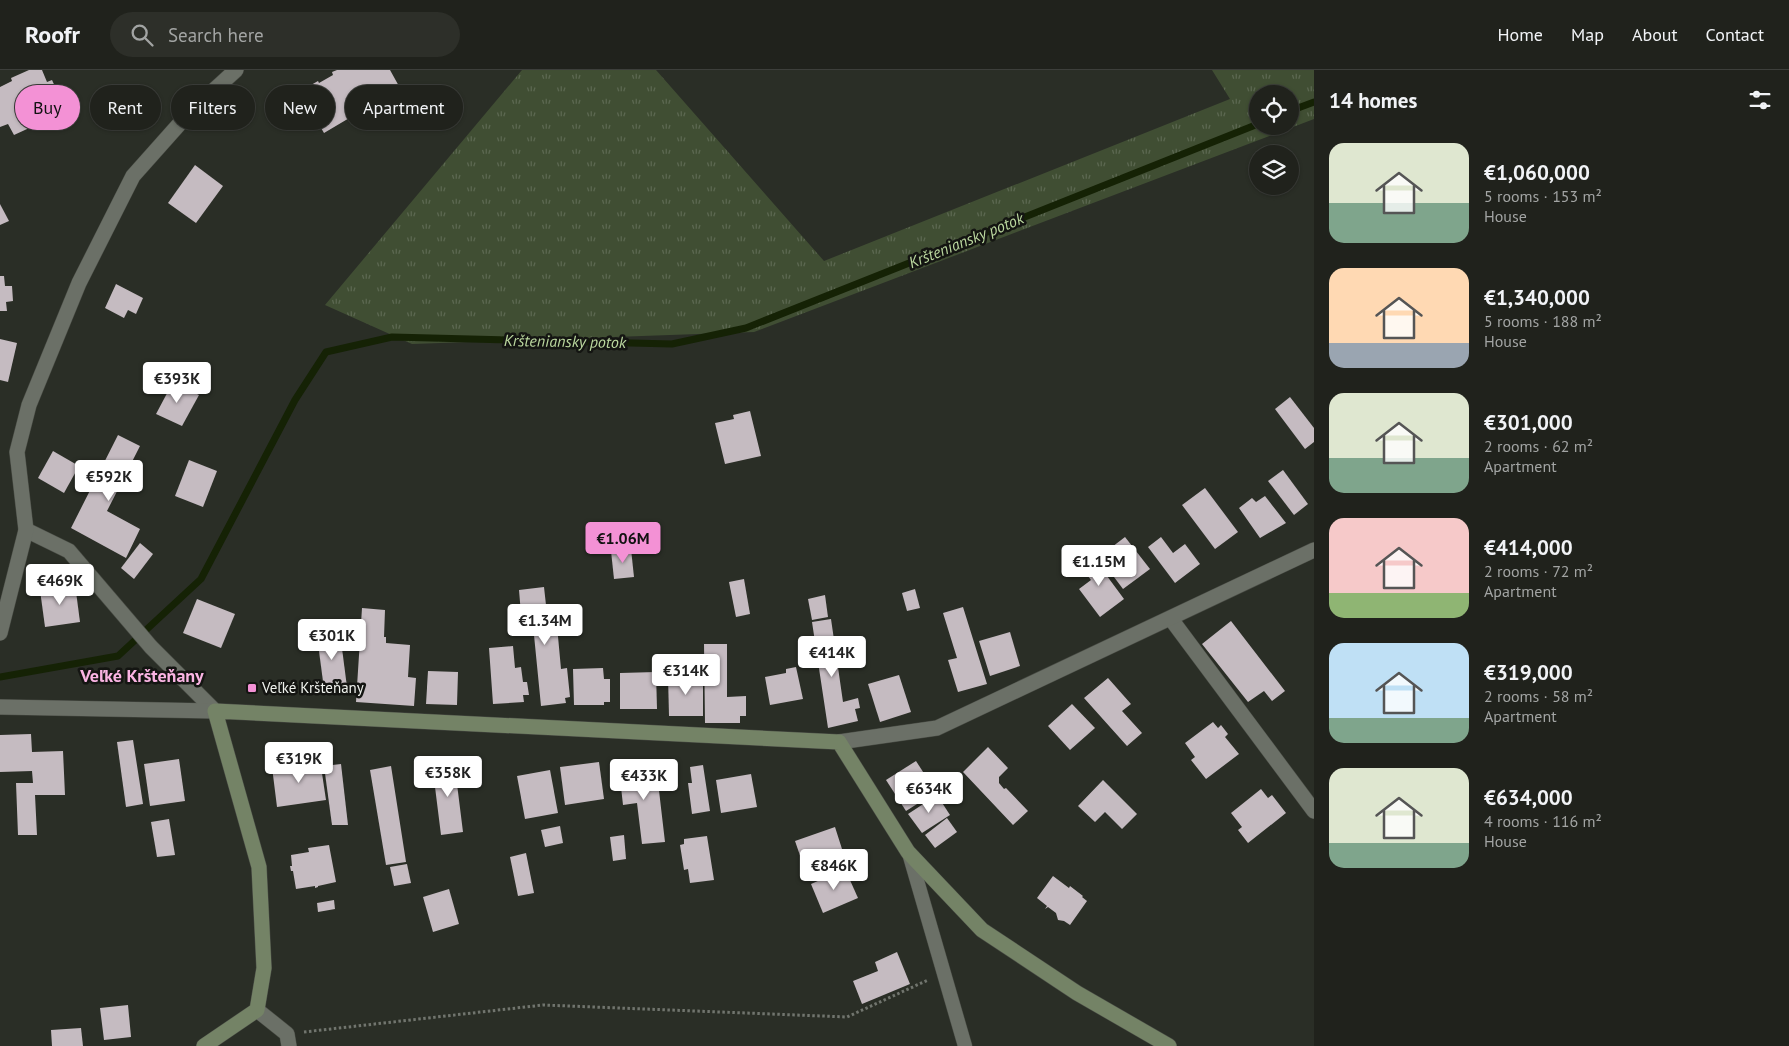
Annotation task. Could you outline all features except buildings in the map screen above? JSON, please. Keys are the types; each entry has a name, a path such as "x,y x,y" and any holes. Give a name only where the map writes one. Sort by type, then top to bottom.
{"street":[{"path":"0,633 26,530 17,452 29,404 80,284 133,176 190,112 236,70"},
{"path":"26,530 69,551 151,647 215,711 259,867 264,968 257,1010 204,1046"},
{"path":"0,708 215,711 839,742 937,728 1314,550"},
{"path":"1171,619 1314,811"},
{"path":"839,742 908,852 982,930 1077,993 1169,1046"},
{"path":"257,1010 288,1040"}],"lane":[{"path":"908,852 965,1046"}],"path":[{"path":"288,1040 543,1005 848,1018 944,972"}],"green space":[{"path":"522,70 656,70 824,261 1230,99 1212,70 1314,70 1314,119 1299,125 1299,85 1249,85 1249,135 1272,135 754,332 412,344 325,305"}],"waterway":[{"name":"Kršteniansky potok","path":"1299,108 1314,102"},
{"name":"Kršteniansky potok","path":"0,677 118,656 201,579 295,400 326,352 392,337 672,344 746,328 1249,128"}],"place":[{"name":"Veľké Kršteňany","path":"252,688"}],"district":[{"name":"Veľké Kršteňany","path":"142,676"}]}
